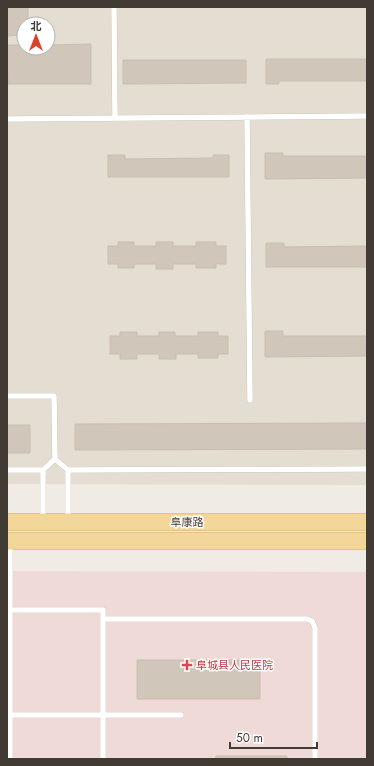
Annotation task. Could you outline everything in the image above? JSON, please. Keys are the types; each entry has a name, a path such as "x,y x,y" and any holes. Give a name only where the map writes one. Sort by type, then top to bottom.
{"main road":[{"name":"阜康路","path":"7,522 367,522"},
{"name":"阜康路","path":"8,541 367,541"}],"lane":[{"path":"114,7 115,118"},
{"path":"7,119 367,116"},
{"path":"248,117 250,400"},
{"path":"7,396 54,396 55,459 43,470 7,470"},
{"path":"55,459 68,470 367,469"},
{"path":"43,470 43,522"},
{"path":"68,470 68,522"},
{"path":"8,541 10,610 10,759"},
{"path":"10,610 103,610 103,759"},
{"path":"103,619 307,619 312,621 315,628 315,759"},
{"path":"10,715 181,715"}],"shaded area":[{"path":"7,7 367,7 367,485 7,484"},
{"name":"阜城县人民医院","path":"7,571 367,572 367,759 7,759"}],"building":[{"path":"7,7 28,7 28,16 16,16 16,35 7,36"},
{"path":"91,44 91,84 8,84 7,45 16,45 16,56 56,56 56,45"},
{"path":"266,59 367,59 367,81 279,81 279,84 266,84"},
{"path":"123,60 246,60 246,83 123,84"},
{"path":"265,153 283,153 283,156 367,156 367,178 265,179"},
{"path":"108,155 125,155 125,159 213,158 213,155 229,155 229,177 108,177"},
{"path":"118,242 134,242 134,246 156,246 156,242 173,242 173,246 196,246 196,242 216,242 216,246 226,246 226,264 216,264 216,268 196,268 196,264 173,264 173,269 156,269 156,264 134,264 134,268 118,268 118,264 108,264 108,246 118,246"},
{"path":"266,243 284,243 284,247 367,246 367,267 266,267"},
{"path":"265,331 283,331 283,336 367,336 367,356 265,357"},
{"path":"120,332 137,332 137,336 159,336 159,332 175,332 175,336 198,336 198,332 218,332 218,336 228,336 228,354 218,354 218,358 198,358 198,354 176,354 176,359 159,359 159,354 137,354 137,359 120,359 120,354 110,354 110,336 120,336"},
{"path":"367,423 367,449 75,450 75,424"},
{"path":"7,425 30,425 30,453 7,453"},
{"path":"137,660 260,660 260,699 137,699"},
{"path":"216,756 287,756 287,759 216,759"}],"place":[{"name":"阜城县人民医院","path":"187,665"}]}
